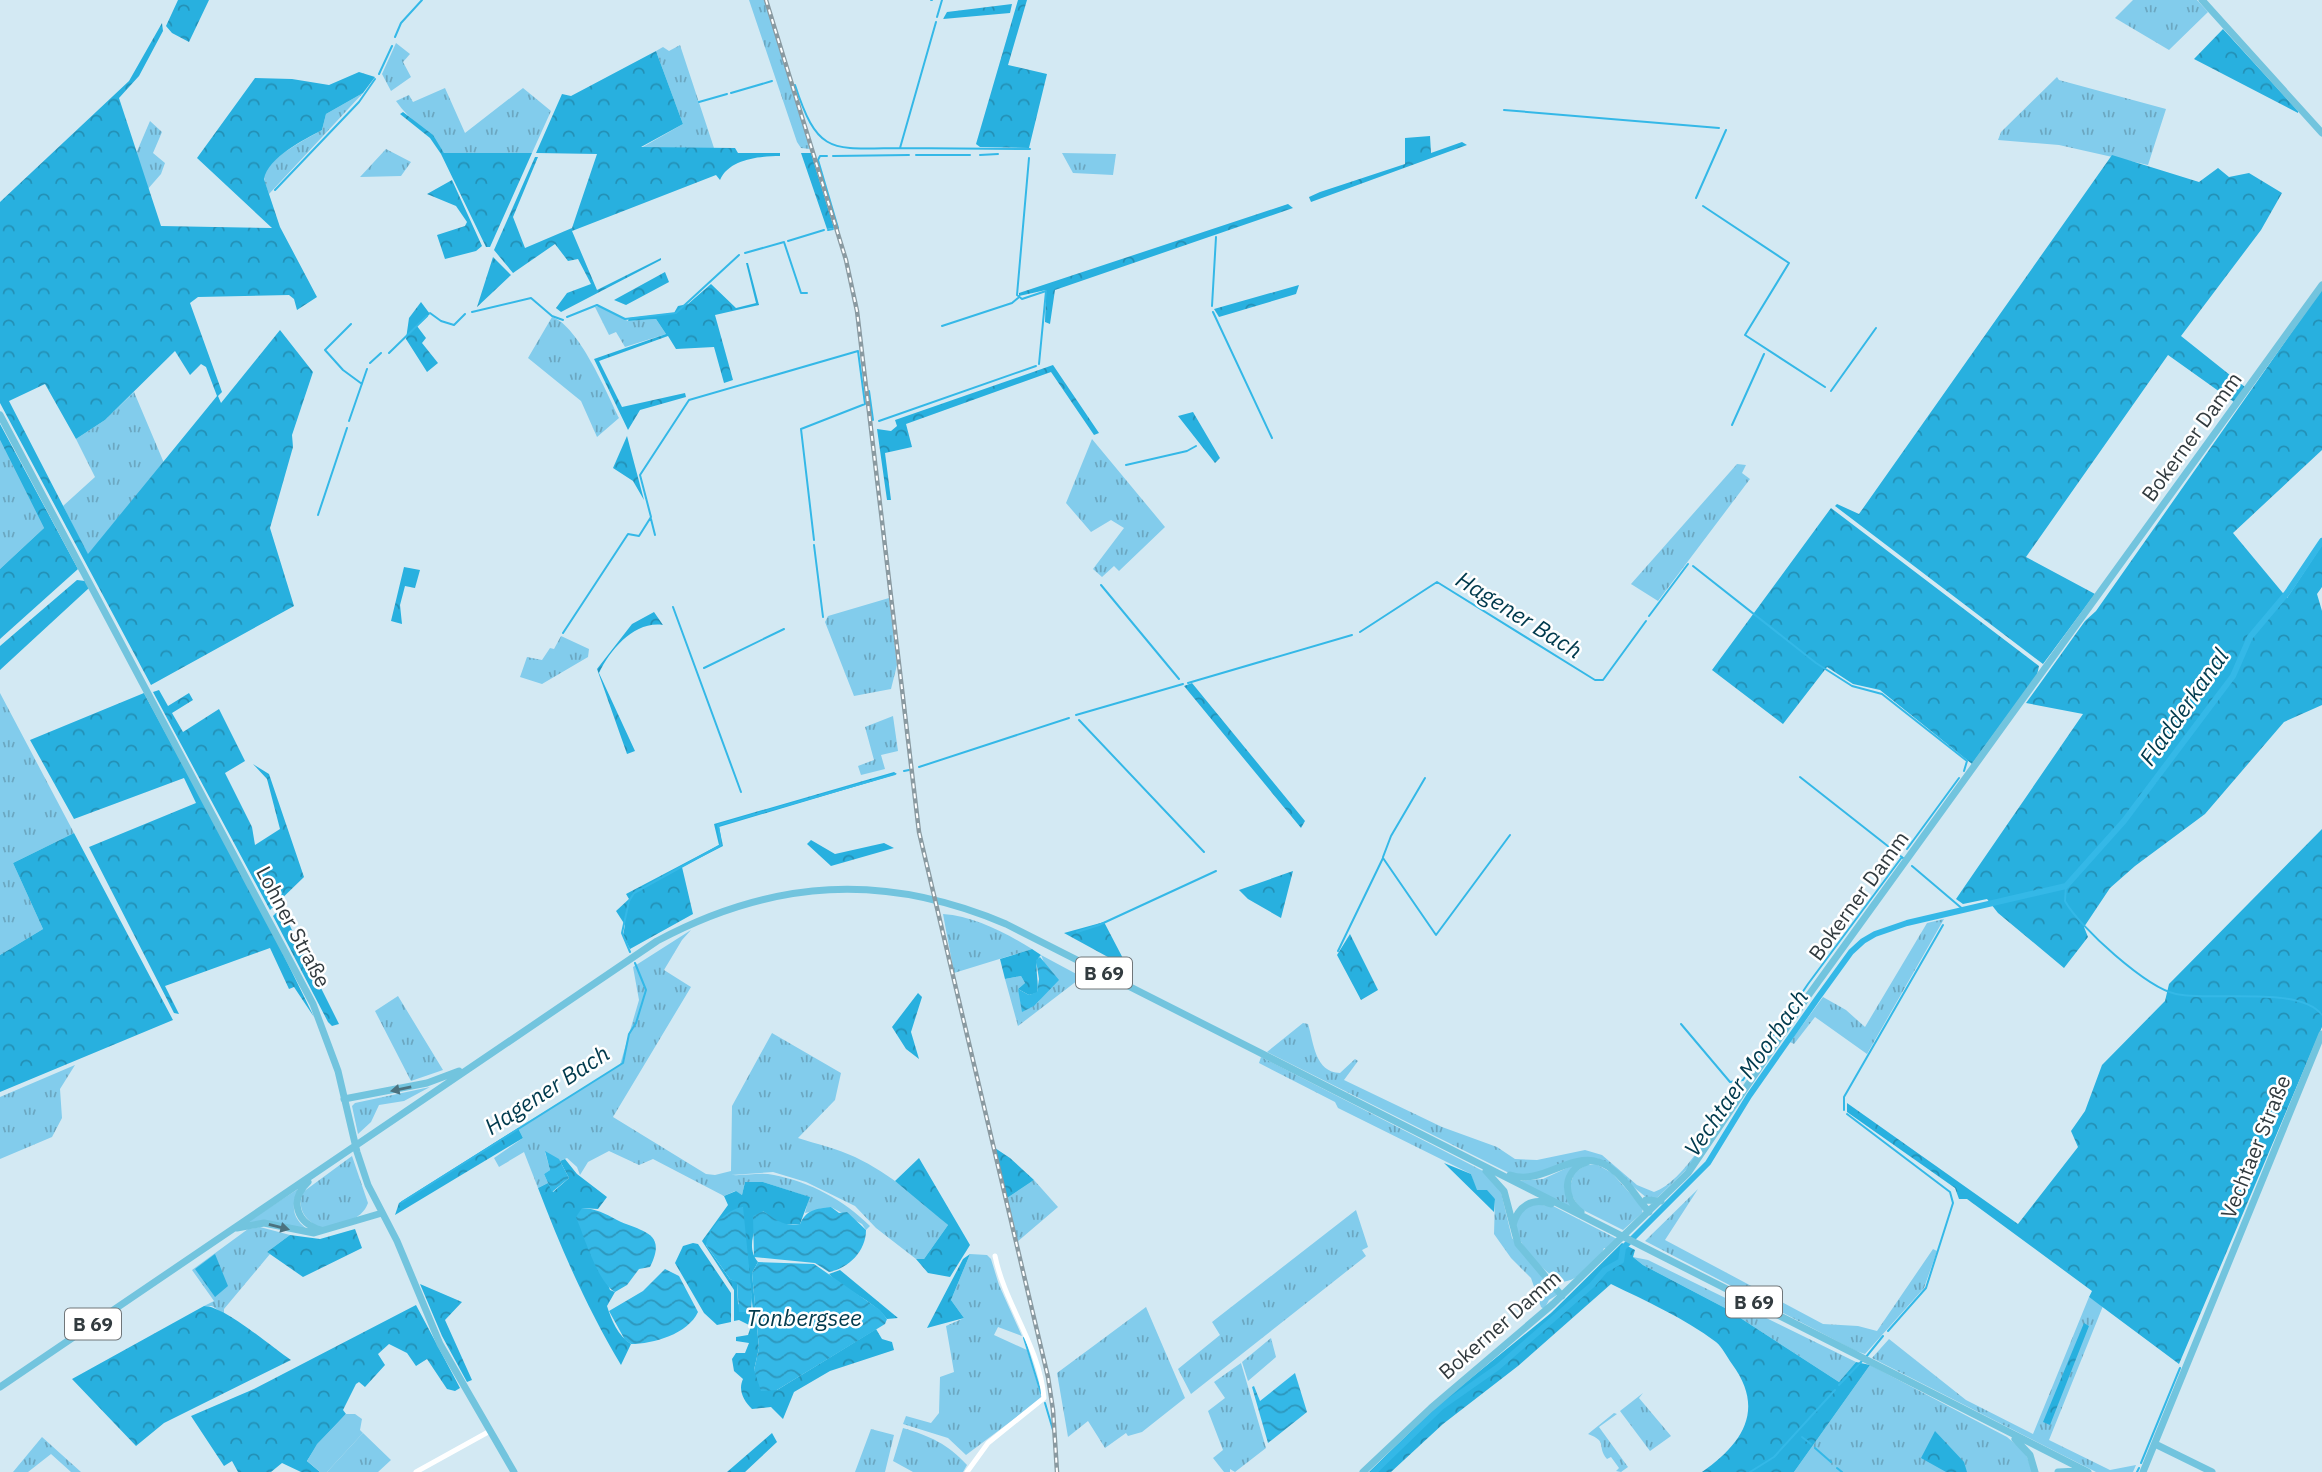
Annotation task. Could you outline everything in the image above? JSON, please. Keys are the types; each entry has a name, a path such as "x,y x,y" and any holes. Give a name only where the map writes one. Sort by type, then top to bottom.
{"main road":[{"path":"2202,0 2322,133"},
{"name":"Bokerner Damm","path":"1363,1472 1431,1408 1573,1285 1661,1201 1701,1157 1815,986 2322,285"},
{"name":"Lohner Straße","path":"0,415 313,1004 327,1034 360,1163 380,1210 440,1344 514,1472"},
{"name":"B 69","path":"0,1387 657,941 723,910 757,900 829,888 916,895 951,904 1006,924 2088,1472"},
{"name":"Vechtaer Straße","path":"2143,1472 2322,1034"},
{"path":"344,1099 428,1083 469,1068"},
{"path":"1465,1157 1500,1185 1507,1199 1512,1229 1522,1249 1563,1294"},
{"path":"1480,1164 1526,1179 1548,1174 1578,1160 1594,1161 1610,1167 1651,1211"},
{"path":"1594,1161 1580,1164 1574,1170 1566,1189 1575,1208 1602,1226"},
{"path":"324,1167 302,1188 296,1205 306,1224 324,1231"},
{"path":"1635,1192 1646,1200 1651,1211"},
{"path":"360,1220 369,1212 374,1196"},
{"path":"1646,1200 1661,1201"},
{"path":"1512,1229 1519,1210 1534,1201 1548,1202 1581,1215"},
{"path":"369,1212 380,1210"},
{"path":"233,1229 264,1223 305,1233 324,1231 360,1220 380,1210"},
{"path":"1549,1277 1558,1283 1573,1285"},
{"path":"1558,1283 1563,1294"},
{"path":"1988,1422 2020,1442 2030,1455 2035,1472"},
{"path":"2154,1447 2163,1454"},
{"path":"2154,1447 2213,1472"},
{"path":"2148,1460 2163,1454 2173,1455"},
{"path":"2058,1472 2081,1472"}],"street":[{"path":"967,1472 988,1443 1044,1398 1023,1324 1003,1285 995,1256"},
{"path":"416,1472 490,1431"}],"green space":[{"path":"178,0 209,0 189,42 172,33 166,26"},
{"path":"749,0 765,0 810,149 801,148 797,142"},
{"path":"1018,0 1027,0 1008,65 1047,74 1029,148 980,147 976,144"},
{"path":"2133,0 2197,0 2208,12 2169,50 2115,18"},
{"path":"1012,4 1010,13 943,19 947,12"},
{"path":"162,23 163,31 139,76 119,98 161,226 272,228 197,158 255,78 292,79 329,85 359,72 375,77 363,93 326,114 322,130 279,156 264,179 280,227 317,297 297,310 294,299 289,295 198,297 190,303 222,392 218,396 221,403 280,330 313,372 292,435 293,447 270,528 294,606 151,685 0,403 0,202 129,81","holes":["175,351 190,375 201,364 206,367 217,396 88,554 9,401 45,384 76,439 105,420"]},
{"path":"2223,29 2298,111 2298,113 2194,59"},
{"path":"396,43 410,54 403,62 411,77 391,91 382,74"},
{"path":"680,45 714,148 641,148 683,124 656,51 663,47 669,51"},
{"path":"656,51 683,124 641,147 735,148 738,153 780,153 780,156 746,160 730,167 720,180 716,175 572,231 597,290 661,260 561,312 556,308 567,293 591,284 578,259 568,261 555,244 513,273 494,250 535,157 538,157 513,217 525,248 572,228 597,154 536,153 562,94 571,96"},
{"path":"2057,77 2059,80 2166,109 2148,165 2059,145 1998,140 2001,132"},
{"path":"445,88 465,133 523,88 551,111 532,153 444,153 396,101 409,95 413,102"},
{"path":"363,93 269,194 264,177 270,165 291,148 322,130 326,114"},
{"path":"403,112 433,135 444,153 532,153 490,247 486,247 441,154 430,138 400,114"},
{"path":"150,121 162,132 153,153 165,163 161,174 147,190 135,156"},
{"path":"1430,136 1431,153 1462,142 1467,145 1311,202 1309,197 1320,192 1405,164 1405,138"},
{"path":"386,149 411,162 401,176 360,177"},
{"path":"801,153 811,153 834,228 827,229"},
{"path":"1062,153 1116,154 1113,175 1073,173"},
{"path":"2112,155 2199,182 2218,168 2229,177 2249,173 2282,193 2261,230 2181,336 2245,387 2234,402 2168,355 2026,557 2095,594 2043,664 1835,506 1837,504 1859,514"},
{"path":"452,180 482,246 476,251 445,259 437,235 465,226 467,222 456,206 427,194"},
{"path":"1288,204 1293,208 1055,290 1050,324 1045,322 1046,290 1019,296 1019,293"},
{"path":"493,257 511,275 477,307"},
{"path":"746,263 759,305 715,315 733,380 724,383 714,347 676,349 668,336 599,361 622,407 685,393 686,397 640,410 628,430 594,359 666,334 656,319 628,321 629,318 674,313 678,306 688,304 711,284 736,308 756,303"},
{"path":"665,272 669,282 626,305 614,300"},
{"path":"1299,285 1296,294 1219,317 1214,309"},
{"path":"2322,289 2322,450 2233,533 2287,598 2322,545 2322,587 2317,594 2322,611 2322,705 2284,722 2205,814 2110,888 2084,927 2088,937 2064,968 1998,913 1987,899 1963,904 1956,899 2083,714 2026,703 2085,621 2096,611"},
{"path":"421,302 430,314 417,326 426,338 422,343 438,363 427,372 406,339 409,318"},
{"path":"599,306 628,321 656,319 666,334 625,347 616,332 609,335 595,307"},
{"path":"552,317 572,333 581,346 619,418 597,437 581,401 528,358"},
{"path":"1053,365 1099,433 1094,435 1051,372 906,424 912,447 885,453 891,500 887,500 877,429 891,431 897,426 895,420"},
{"path":"134,392 164,463 88,555 63,506 95,477 76,439 105,420"},
{"path":"1193,412 1220,458 1215,463 1178,416"},
{"path":"0,424 78,569 0,639 0,569 44,528 0,440"},
{"path":"627,436 644,500 633,481 613,468"},
{"path":"1092,439 1165,527 1119,571 1114,566 1102,577 1093,569 1124,528 1111,520 1091,532 1066,503"},
{"path":"0,440 44,528 0,569"},
{"path":"1737,464 1746,465 1742,473 1750,479 1658,601 1631,584"},
{"path":"1831,508 2039,666 2037,675 1972,764 1880,690 1853,684 1827,667 1783,724 1712,670"},
{"path":"404,567 420,570 415,588 405,586 400,605 402,624 391,621"},
{"path":"77,580 85,581 89,588 0,670 0,646"},
{"path":"889,598 897,665 891,689 854,696 825,622 828,616"},
{"path":"654,612 663,625 642,627 625,638 599,673 635,751 627,754 597,669 632,624"},
{"path":"561,636 589,649 588,657 542,684 520,677 527,657 542,660 550,648 554,649"},
{"path":"1192,683 1305,821 1301,828 1184,686"},
{"path":"159,690 168,706 189,693 193,700 172,713 183,732 219,709 245,761 225,773 252,827 255,845 280,829 267,779 253,764 269,774 304,877 270,910 153,692"},
{"path":"0,693 74,833 13,863 43,929 0,955"},
{"path":"144,693 265,917 314,1017 294,987 289,989 270,948 165,986 179,1014 174,1013 89,847 196,803 184,778 74,819 30,740"},
{"path":"893,716 898,751 881,755 885,769 861,775 858,766 874,760 865,727"},
{"path":"894,772 897,774 719,827 723,846 682,867 693,914 630,949 623,935 625,925 616,911 629,899 626,894 719,845 714,824"},
{"path":"2322,829 2322,1027 2179,1364 2089,1297 2092,1291 1967,1199 1959,1199 1955,1188 1847,1112 1847,1103 2018,1224 2078,1147 2071,1131 2085,1111 2102,1065 2165,1001 2169,984"},
{"path":"74,833 173,1020 0,1092 0,955 43,929 13,863"},
{"path":"811,840 835,854 884,843 894,848 831,866 807,844"},
{"path":"1293,871 1281,918 1248,899 1239,890"},
{"path":"281,908 339,1024 332,1026 328,1022 273,916"},
{"path":"943,914 955,915 1001,931 1032,949 954,973"},
{"path":"1944,919 1867,1054 1815,1017 1794,1044 1790,1042 1823,997 1846,1010 1865,1027 1927,923"},
{"path":"1104,922 1128,968 1064,933"},
{"path":"691,930 664,970 691,987 613,1117 706,1174 731,1171 732,1106 772,1033 841,1073 835,1100 798,1138 855,1157 881,1171 948,1225 924,1259 916,1259 876,1228 855,1206 806,1182 773,1172 731,1175 769,1174 801,1182 838,1200 870,1226 866,1230 862,1224 831,1207 805,1213 809,1197 763,1182 745,1182 742,1195 735,1191 724,1196 653,1159 639,1165 609,1151 588,1162 580,1175 577,1167 567,1158 560,1161 545,1152 550,1170 544,1174 548,1183 538,1188 524,1152 499,1167 494,1158 523,1138 518,1128 620,1065 639,1000 633,967"},
{"path":"1350,934 1378,990 1361,1000 1337,955"},
{"path":"1032,949 1041,955 1037,962 1037,993 1029,995 1018,989 1025,983 1021,976 1005,979 1000,959"},
{"path":"1041,955 1082,977 1018,1026 1005,979 1021,976 1025,983 1018,989 1030,1008 1035,1005 1053,973 1045,965"},
{"path":"918,993 922,997 911,1032 919,1059 906,1049 892,1027"},
{"path":"398,996 443,1070 411,1081 375,1011"},
{"path":"1303,1023 1308,1024 1317,1056 1325,1068 1340,1073 1355,1059 1358,1061 1344,1080 1442,1127 1497,1147 1515,1159 1537,1160 1585,1150 1602,1155 1637,1185 1654,1192 1666,1186 1688,1164 1732,1097 1734,1101 1693,1163 1658,1197 1647,1198 1599,1159 1584,1158 1547,1172 1513,1175 1267,1052"},
{"path":"1261,1057 1483,1171 1500,1188 1512,1238 1557,1295 1549,1300 1544,1309 1541,1307 1531,1278 1511,1258 1494,1234 1495,1199 1476,1190 1471,1174 1338,1108 1335,1102 1259,1063"},
{"path":"75,1065 60,1089 62,1118 52,1137 0,1159 0,1097"},
{"path":"430,1087 404,1101 379,1105 371,1122 358,1134 352,1106 355,1103"},
{"path":"518,1128 523,1138 395,1215 399,1203"},
{"path":"995,1148 1034,1180 1007,1198"},
{"path":"352,1156 368,1203 354,1219 318,1227 301,1208 303,1192"},
{"path":"919,1158 970,1245 950,1277 928,1273 916,1259 924,1259 948,1225 895,1181"},
{"path":"565,1159 577,1174 607,1197 598,1209 582,1208 610,1290 615,1292 607,1306 619,1332 631,1344 621,1365 576,1279 538,1188 548,1183 553,1192 569,1178 560,1161"},
{"path":"1582,1161 1568,1174 1573,1208 1519,1181 1543,1179"},
{"path":"1444,1163 1471,1174 1477,1190 1487,1190 1495,1199 1494,1212"},
{"path":"1596,1164 1612,1173 1643,1208 1642,1213 1623,1230 1579,1208 1569,1190 1574,1173 1586,1165"},
{"path":"1034,1180 1058,1207 1017,1242 1007,1198"},
{"path":"745,1182 763,1182 810,1197 800,1224 781,1225 763,1211 755,1230 752,1250 758,1262 752,1273 759,1348 754,1370 777,1390 876,1329 882,1339 892,1342 894,1350 830,1371 794,1392 783,1419 771,1407 752,1409 744,1398 741,1391 743,1379 734,1371 732,1359 736,1353 745,1353 749,1343 736,1341 736,1337 748,1335 751,1326 739,1320 734,1321 734,1290 702,1241 728,1205 724,1196 736,1191 742,1195","holes":["743,1207 753,1311 738,1304 737,1282 730,1279 706,1245"]},
{"path":"298,1189 294,1202 295,1214 300,1223 311,1232 246,1223"},
{"path":"1698,1189 1665,1240 1823,1324 1858,1326 1877,1331 1933,1249 1937,1251 1924,1288 1865,1354 1645,1241"},
{"path":"1531,1204 1553,1206 1617,1239 1607,1249 1604,1248 1588,1270 1562,1282 1529,1254 1517,1233 1518,1216"},
{"path":"1356,1210 1368,1247 1362,1250 1366,1256 1191,1394 1178,1369 1220,1335 1212,1322"},
{"path":"260,1227 290,1235 267,1252 270,1254 224,1309 224,1314 212,1306 204,1306 214,1301 192,1270 248,1229"},
{"path":"355,1229 362,1248 303,1277 267,1252 290,1235 320,1239"},
{"path":"1622,1243 1635,1250 1633,1257 1643,1265 1725,1308 1839,1382 1856,1362 1870,1365 1794,1472 1702,1472 1728,1450 1745,1425 1747,1396 1742,1381 1724,1352 1704,1333 1611,1284 1518,1366 1443,1424 1391,1472 1369,1472 1438,1405 1551,1313"},
{"path":"698,1244 731,1293 731,1322 717,1325 704,1313 675,1263 683,1246"},
{"path":"215,1254 228,1286 215,1297 195,1269"},
{"path":"970,1254 987,1255 991,1259 999,1285 1022,1336 998,1327 994,1335 1027,1350 1042,1398 966,1455 948,1438 903,1424 906,1416 931,1423 939,1413 940,1377 954,1372 946,1326 964,1318 951,1300"},
{"path":"970,1254 951,1300 964,1318 927,1328 963,1259"},
{"path":"1633,1257 1648,1260 1856,1362 1839,1382 1725,1308 1643,1265"},
{"path":"840,1270 898,1318 887,1319 874,1306 829,1274"},
{"path":"420,1284 462,1302 445,1320 472,1380 467,1382 442,1336"},
{"path":"2089,1297 2103,1306 2049,1440 2110,1470 2136,1465 2133,1472 2096,1472 1872,1358 1889,1339 1966,1400 2033,1434"},
{"path":"416,1305 460,1388 455,1391 447,1389 427,1359 416,1366 407,1353 389,1344 378,1354 385,1365 365,1387 359,1382 356,1384 343,1410 346,1414 318,1444 307,1461 320,1472 301,1472 282,1463 271,1472 238,1472 232,1461 224,1466 191,1416 254,1389"},
{"path":"204,1306 224,1313 291,1360 164,1423 136,1446 72,1379"},
{"path":"1146,1307 1185,1398 1142,1432 1128,1436 1126,1433 1105,1448 1088,1421 1068,1437 1057,1373"},
{"path":"2084,1323 2089,1326 2050,1425 2043,1422"},
{"path":"1271,1338 1276,1357 1248,1381 1242,1362"},
{"path":"1241,1363 1266,1448 1235,1472 1230,1469 1230,1472 1224,1472 1213,1458 1223,1450 1208,1411 1225,1398 1214,1382"},
{"path":"1870,1365 2007,1437 2025,1452 2033,1472 1794,1472"},
{"path":"1643,1393 1639,1398 1671,1436 1650,1451 1620,1411"},
{"path":"1614,1413 1617,1414 1599,1427 1628,1467 1621,1472 1616,1471 1619,1468 1611,1457 1607,1459 1604,1455 1598,1439 1588,1434"},
{"path":"346,1414 355,1414 362,1419 360,1430 363,1433 327,1472 320,1472 307,1461 317,1444"},
{"path":"903,1428 930,1438 953,1451 967,1465 963,1472 913,1472 893,1461"},
{"path":"871,1429 894,1435 885,1472 855,1472"},
{"path":"1935,1431 1964,1462 1967,1472 1946,1472 1921,1458"},
{"path":"363,1433 391,1460 378,1472 327,1472"},
{"path":"772,1433 777,1442 745,1472 727,1472"},
{"path":"42,1437 81,1472 71,1472 51,1454 28,1472 13,1472"}],"water":[{"path":"1040,957 1059,980 1034,1006 1022,1012 1018,989 1029,995 1037,992 1039,979 1036,960"},
{"path":"545,1151 559,1159 569,1178 552,1192 544,1174 550,1170"},
{"path":"743,1207 752,1297 751,1312 739,1312 737,1283 730,1279 706,1245 710,1233 719,1221 730,1212"},
{"path":"831,1207 839,1213 847,1212 866,1230 860,1251 843,1267 829,1272 815,1263 754,1257 753,1216 763,1211 776,1220 794,1225 800,1224 816,1209"},
{"path":"582,1208 604,1213 649,1234 654,1239 655,1255 650,1267 639,1269 627,1285 615,1292 603,1279 587,1247 576,1217"},
{"name":"Tonbergsee","path":"758,1262 814,1264 880,1310 887,1319 885,1324 777,1390 761,1391 754,1370 759,1348 752,1273"},
{"path":"665,1269 679,1276 698,1312 693,1320 678,1332 649,1342 631,1344 625,1340 609,1311 643,1291"},
{"path":"1295,1373 1307,1412 1268,1443 1252,1387 1254,1386 1260,1401"}],"waterway":[{"path":"395,37 401,23 422,0"},
{"path":"937,17 942,0"},
{"path":"936,22 900,148 1030,149"},
{"path":"379,74 392,46"},
{"path":"275,190 359,102 375,79"},
{"path":"731,93 772,81"},
{"path":"795,85 812,125 820,136 831,144 858,149 900,148"},
{"path":"699,102 727,94"},
{"path":"1504,110 1719,128"},
{"path":"1696,198 1726,130"},
{"path":"980,155 998,154"},
{"path":"833,156 909,155"},
{"path":"916,155 970,155"},
{"path":"827,156 820,156 818,160 838,228"},
{"path":"1029,158 1017,295 1022,299 1046,291 1039,364"},
{"path":"1703,206 1789,263 1745,335 1825,387"},
{"path":"828,230 833,229"},
{"path":"788,241 824,230"},
{"path":"1212,306 1216,237"},
{"path":"784,242 801,293 807,293"},
{"path":"745,253 784,242"},
{"path":"567,317 597,305 625,319 676,313 739,255"},
{"path":"472,312 531,298 552,316 563,320"},
{"path":"942,326 1012,303 1018,298"},
{"path":"1213,312 1272,438"},
{"path":"430,313 441,321 454,325 465,314"},
{"path":"389,353 427,316"},
{"path":"351,324 325,350 343,370 362,384"},
{"path":"1831,391 1876,328"},
{"path":"563,633 628,534 639,536 651,517 640,475 689,400 858,351 865,404 801,429 814,540"},
{"path":"370,363 381,353"},
{"path":"1732,425 1764,354"},
{"path":"879,421 1036,366"},
{"path":"349,421 367,369"},
{"path":"869,391 873,420"},
{"path":"318,515 347,428"},
{"path":"1126,465 1187,451 1196,446"},
{"path":"651,519 655,535"},
{"name":"Vechtaer Moorbach","path":"1374,1472 1441,1407 1498,1367 1592,1285 1605,1270 1621,1261 1623,1248 1708,1163 1749,1096 1851,952 1863,941 1907,923 2066,886 2124,821 2233,676 2250,637 2287,593 2322,541"},
{"path":"814,545 823,617"},
{"name":"Hagener Bach","path":"1649,616 1688,564"},
{"name":"Hagener Bach","path":"1693,566 1816,663 1852,686 1882,694 1967,761 1964,771"},
{"name":"Hagener Bach","path":"1360,632 1437,582 1595,680 1603,680 1646,621"},
{"path":"1101,585 1179,679"},
{"path":"673,607 741,792"},
{"path":"704,668 784,629"},
{"name":"Hagener Bach","path":"1188,683 1352,635"},
{"name":"Hagener Bach","path":"1076,715 1183,684"},
{"name":"Hagener Bach","path":"919,767 1069,718"},
{"path":"1079,720 1204,852"},
{"name":"Hagener Bach","path":"904,771 909,770"},
{"name":"Hagener Bach","path":"630,952 622,933 629,901 634,893 721,845 718,825 895,774"},
{"path":"1800,777 1903,858"},
{"path":"1383,857 1391,836 1425,778"},
{"name":"Hagener Bach","path":"1907,849 1959,778"},
{"path":"1338,951 1383,858 1436,935 1510,835"},
{"path":"1681,1024 1730,1082 1743,1080 1808,984 1902,857"},
{"name":"Hagener Bach","path":"1912,866 1965,911"},
{"path":"1077,932 1099,925 1216,871"},
{"path":"2066,886 2065,901 2084,926 2132,969 2163,989 2192,996 2254,996 2295,1000 2311,1006 2322,1015"},
{"path":"1844,1110 1844,1097 1943,925"},
{"name":"Hagener Bach","path":"402,1202 623,1063 629,1034 636,1023 646,990 635,963"},
{"path":"1847,1114 1950,1192 1953,1203 1926,1288 1888,1331"},
{"path":"1866,1357 1883,1336"},
{"path":"1024,1338 1041,1393"},
{"path":"1839,1385 1862,1361"},
{"path":"2141,1463 2180,1368"},
{"path":"1750,1472 1774,1457 1835,1390"},
{"path":"1045,1403 1053,1430"},
{"path":"1802,1437 1811,1444"},
{"path":"1815,1448 1831,1462"},
{"path":"1837,1468 1842,1472"},
{"path":"2137,1472 2139,1468"}],"railway":[{"path":"766,0 846,260 857,311 919,832 1048,1377 1057,1472"}],"water label":[{"name":"Fladderkanal","path":"2184,707"}]}
